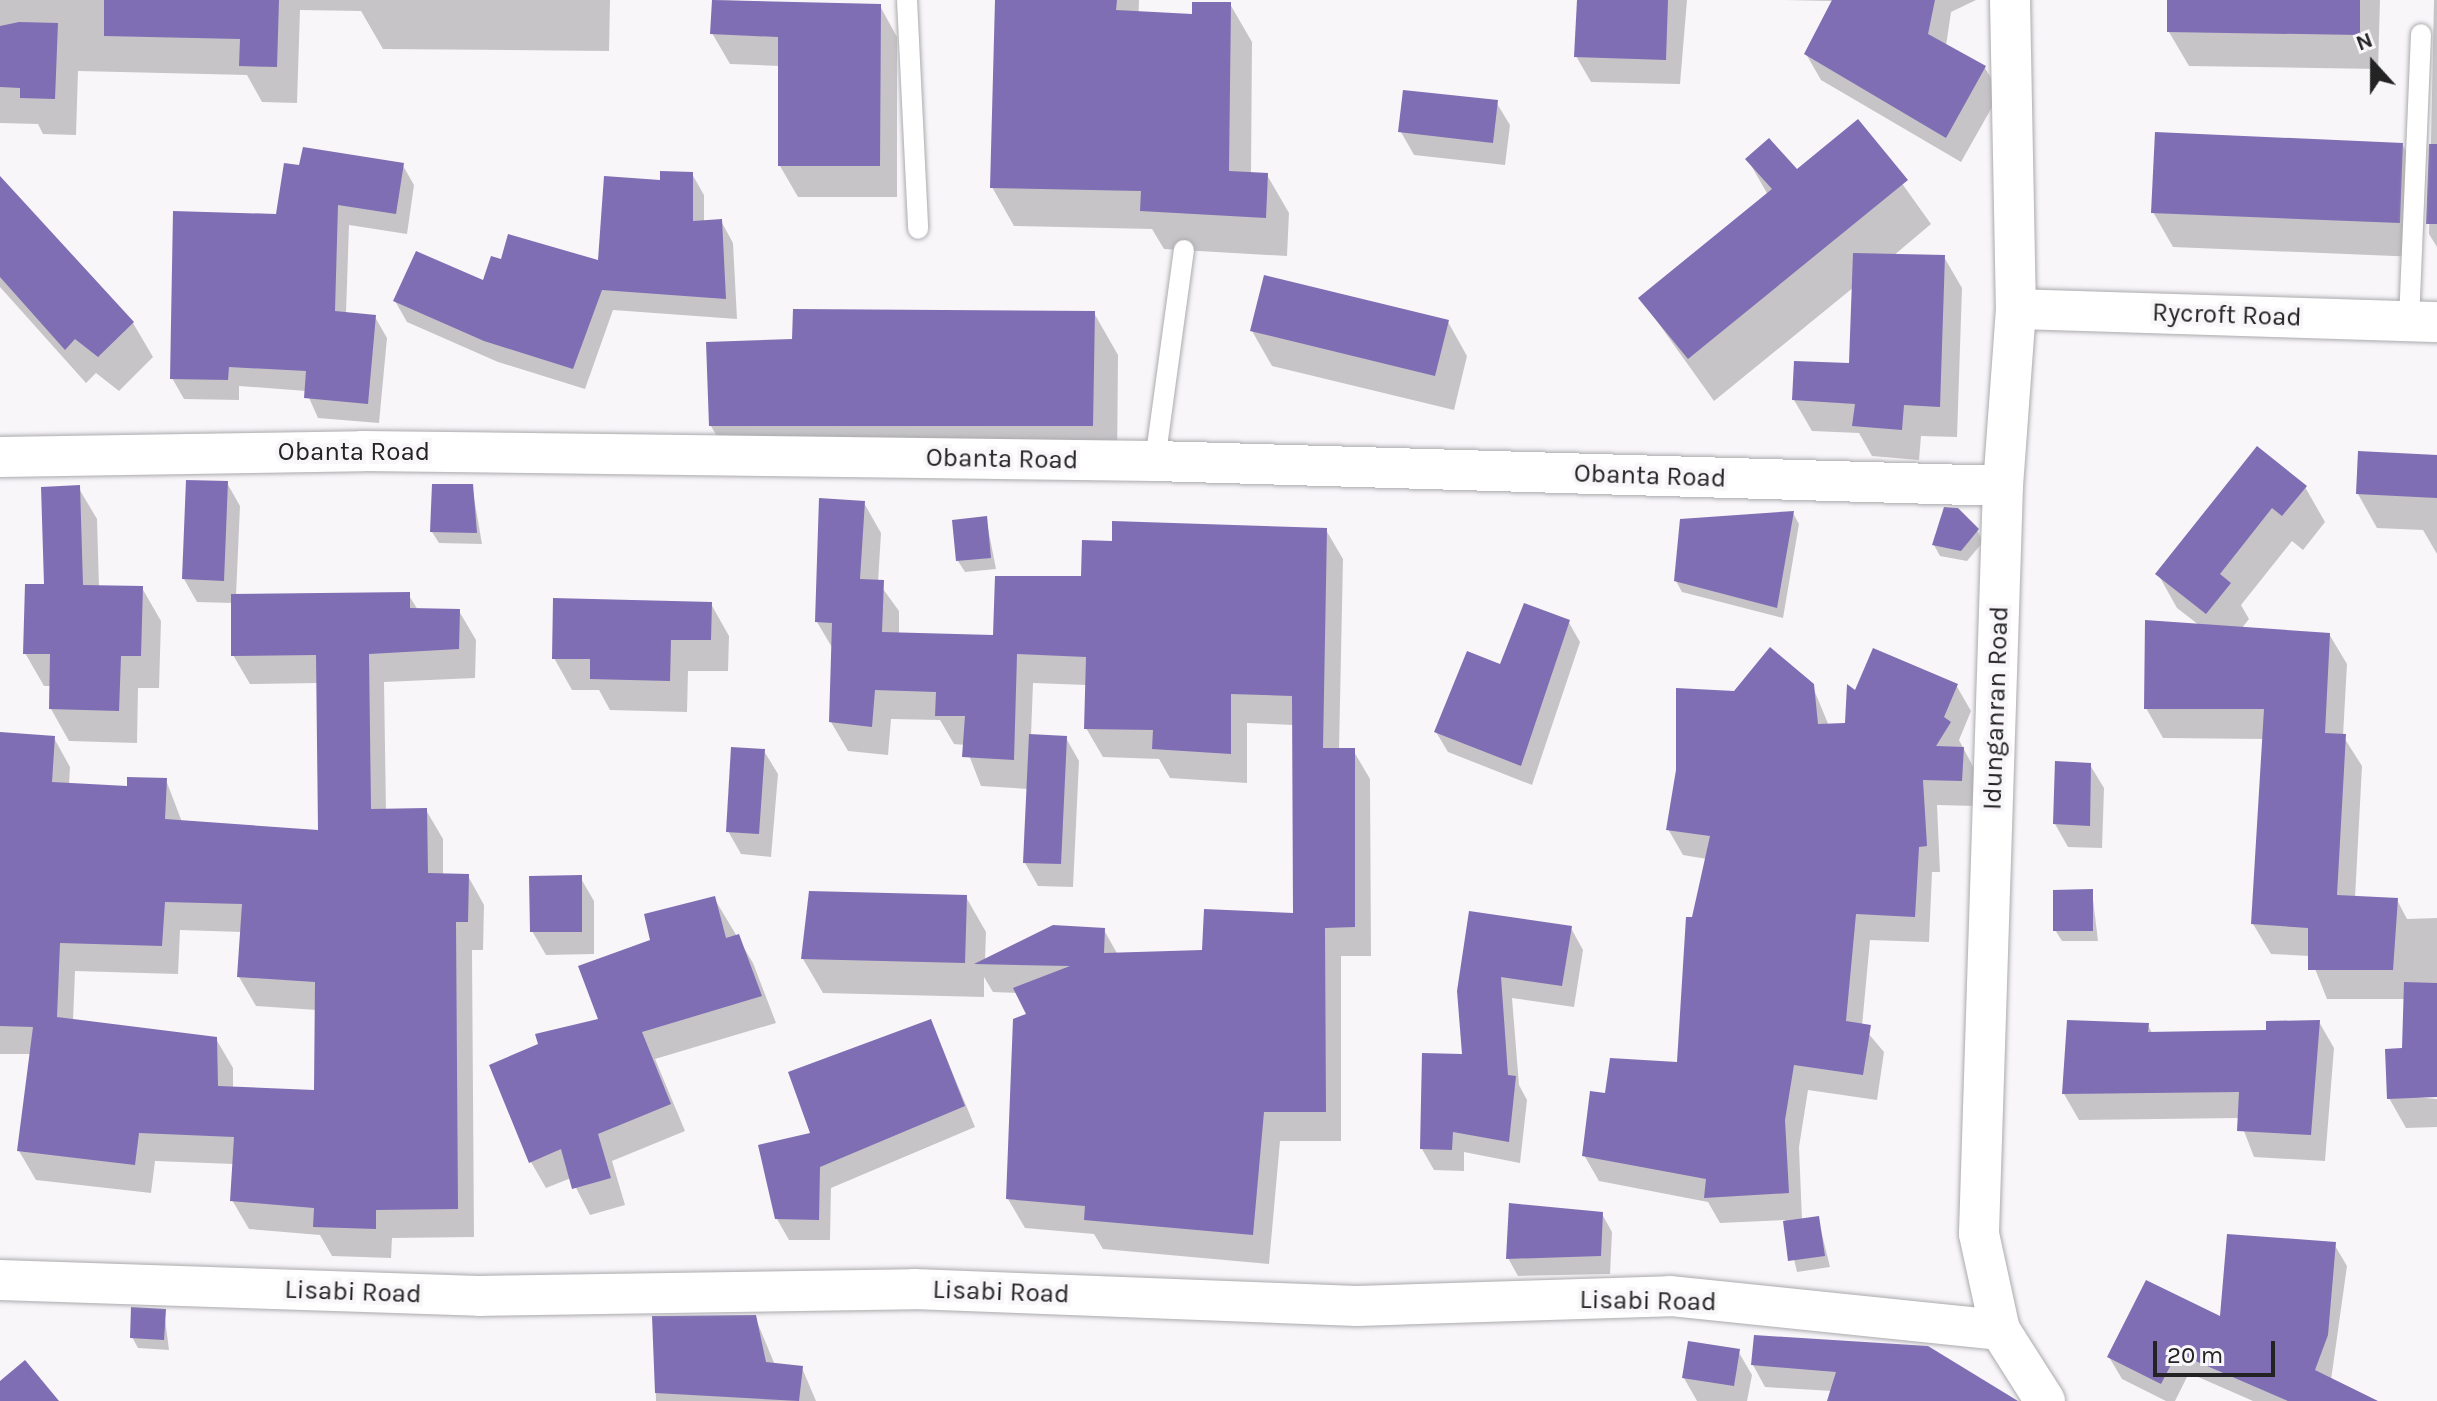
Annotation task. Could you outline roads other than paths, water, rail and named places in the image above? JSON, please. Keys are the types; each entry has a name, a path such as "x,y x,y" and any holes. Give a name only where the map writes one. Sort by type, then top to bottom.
{"street":[{"name":"Idunganran Road","path":"2010,0 2016,309 2003,486 1979,1234 2000,1330 2045,1401"},
{"name":"Rycroft Road","path":"2016,309 2423,322"},
{"name":"Obanta Road","path":"0,457 362,451 1155,461 2003,486"},
{"name":"Lisabi Road","path":"0,1280 479,1296 914,1289 1357,1306 1670,1296 2000,1330"}],"lane":[{"path":"907,0 918,229"},
{"path":"2421,34 2423,322"},
{"path":"1155,461 1184,250"}]}
